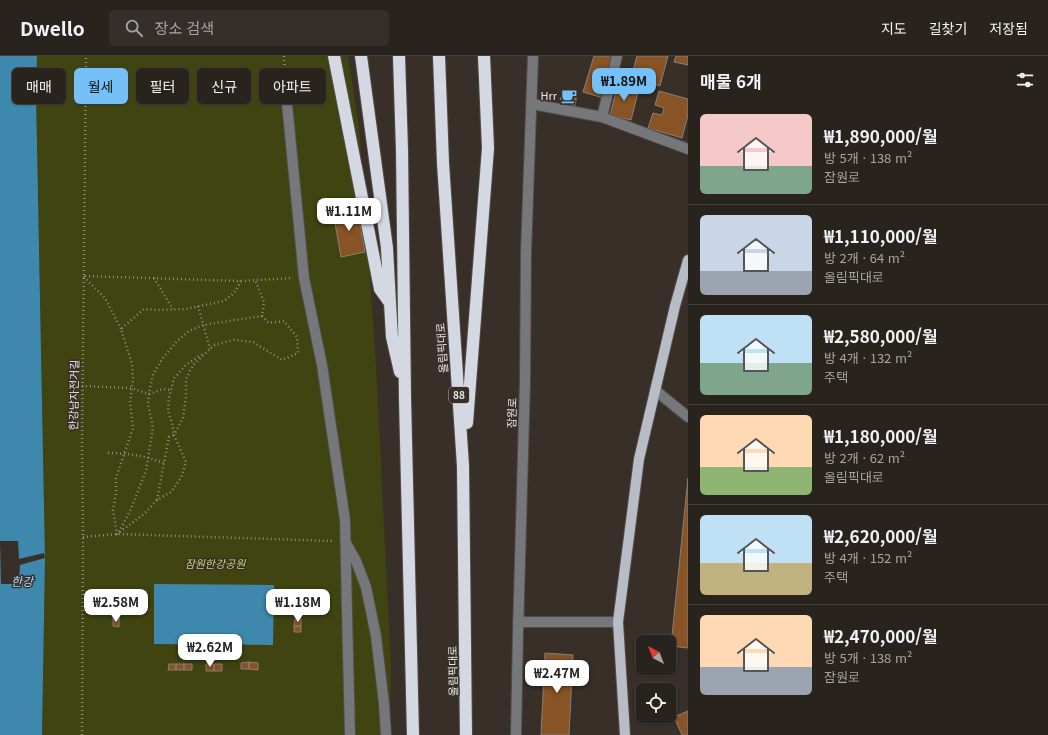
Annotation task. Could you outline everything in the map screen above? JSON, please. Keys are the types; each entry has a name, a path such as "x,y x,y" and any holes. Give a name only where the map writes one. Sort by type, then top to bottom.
{"highway":[{"path":"334,56 380,289 390,303"},
{"path":"361,56 388,248 392,337 405,398"},
{"path":"399,56 413,735"},
{"name":"올림픽대로","path":"439,56 443,163 463,466 466,735"},
{"path":"463,466 488,148 484,56"}],"main road":[{"path":"625,735 618,622 639,459 675,306 688,260"}],"street":[{"name":"잠원로","path":"516,735 525,382 526,252 533,56"},
{"path":"602,117 617,56"},
{"path":"287,104 304,278 322,365 346,520 345,541 350,735"},
{"path":"532,104 602,117 688,149"},
{"path":"655,390 688,416"},
{"path":"345,541 356,560 366,587 376,636 386,735"},
{"path":"518,622 618,622"}],"path":[{"name":"한강남자전거길","path":"82,735 82,386 86,56"},
{"path":"284,56 284,68"},
{"path":"83,276 241,281 304,278"},
{"path":"83,276 105,298 121,329 132,364 132,388 130,401 132,428 116,478 116,493 113,510 117,534"},
{"path":"154,278 173,309"},
{"path":"255,280 264,302 262,316"},
{"path":"121,329 144,309 186,309 224,301 234,293 241,281"},
{"path":"198,306 210,349"},
{"path":"117,534 131,509 146,472 153,427 148,404 149,394 153,374 163,358 177,341 189,331 203,325 262,316"},
{"path":"156,500 169,437 174,435 183,418 186,396 186,379 193,364 214,345 234,340 253,342 282,360 298,353 297,337 284,321 269,323 262,316"},
{"path":"117,534 144,514 156,500 171,492 182,478 186,462 174,435 168,411 171,390 174,378 187,364 210,349"},
{"path":"82,386 132,388 149,394 163,389 171,390"},
{"path":"108,453 124,453 148,457 164,463"},
{"path":"83,537 117,534 345,541"}],"green space":[{"name":"잠원한강공원","path":"37,56 348,56 359,126 376,365 391,667 390,735 42,735 45,558 36,104 66,104 66,68 37,68"}],"water":[{"name":"한강","path":"0,56 37,56 37,68 12,68 12,104 36,104 45,558 42,735 0,735"},
{"path":"154,584 274,585 273,645 154,644"}],"pier":[{"path":"0,541 18,541 19,559 44,553 45,558 20,565 19,584 1,584"}],"building":[{"path":"594,56 615,56 603,98 583,92"},
{"path":"637,56 668,56 660,86 631,78"},
{"path":"676,56 688,56 688,65 674,62"},
{"path":"618,84 639,89 631,120 610,115"},
{"name":"Hrr","path":"564,90 577,93 575,106 560,100"},
{"path":"659,91 688,99 688,115 682,138 648,128 653,113 662,115 664,108 655,105"},
{"path":"357,207 365,252 341,257 333,212"},
{"path":"688,478 688,648 676,647 676,635 672,635"},
{"path":"113,599 120,599 120,606 113,606"},
{"path":"113,606 120,606 120,613 113,613"},
{"path":"113,613 120,613 119,620 113,620"},
{"path":"295,619 301,619 301,626 294,626"},
{"path":"113,620 119,620 119,627 113,626"},
{"path":"294,626 301,626 301,632 294,632"},
{"path":"545,653 573,655 569,735 541,735"},
{"path":"249,662 258,663 258,670 249,669"},
{"path":"249,662 249,669 241,669 241,663"},
{"path":"169,664 176,664 176,670 168,670"},
{"path":"176,664 184,664 184,670 176,670"},
{"path":"184,664 192,664 192,670 184,670"},
{"path":"206,664 214,664 214,671 206,671"},
{"path":"214,664 222,664 222,671 214,671"},
{"path":"688,711 688,735 682,735 676,722 676,716"}],"place":[{"name":"Hrr","path":"569,96"}]}
